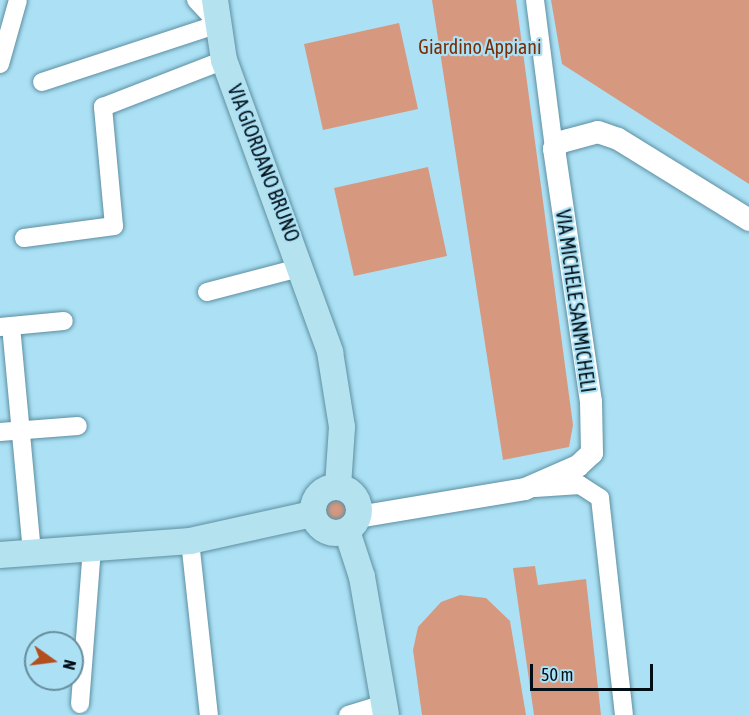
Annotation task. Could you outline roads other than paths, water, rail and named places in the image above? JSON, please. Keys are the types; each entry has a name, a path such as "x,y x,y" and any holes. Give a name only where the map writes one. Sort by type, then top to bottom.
{"main road":[{"name":"VIA GIORDANO BRUNO","path":"217,12 224,60 303,267 339,400 338,486"},
{"path":"312,514 319,494 338,486 356,497 353,524 386,710"},
{"path":"312,514 326,531 353,524"},
{"path":"0,555 190,541 312,514"}],"street":[{"path":"0,64 4,34 18,0"},
{"path":"195,0 217,12"},
{"path":"535,0 554,149"},
{"path":"42,82 217,12"},
{"name":"VIA GIORDANO BRUNO","path":"24,238 114,226 103,107 224,60"},
{"path":"554,149 569,137 585,134 618,139 749,220"},
{"name":"VIA MICHELE SANMICHELI","path":"525,489 578,466 592,453 591,402 554,149"},
{"name":"VIA GIORDANO BRUNO","path":"207,292 303,267"},
{"path":"32,553 20,431 5,327 64,321"},
{"path":"0,432 78,426"},
{"path":"353,524 525,489 580,485 600,498 624,715"},
{"path":"190,541 209,715"},
{"path":"80,704 92,548"},
{"path":"348,715 386,710"}],"park label":[{"name":"Giardino Appiani","path":"480,46"}]}
